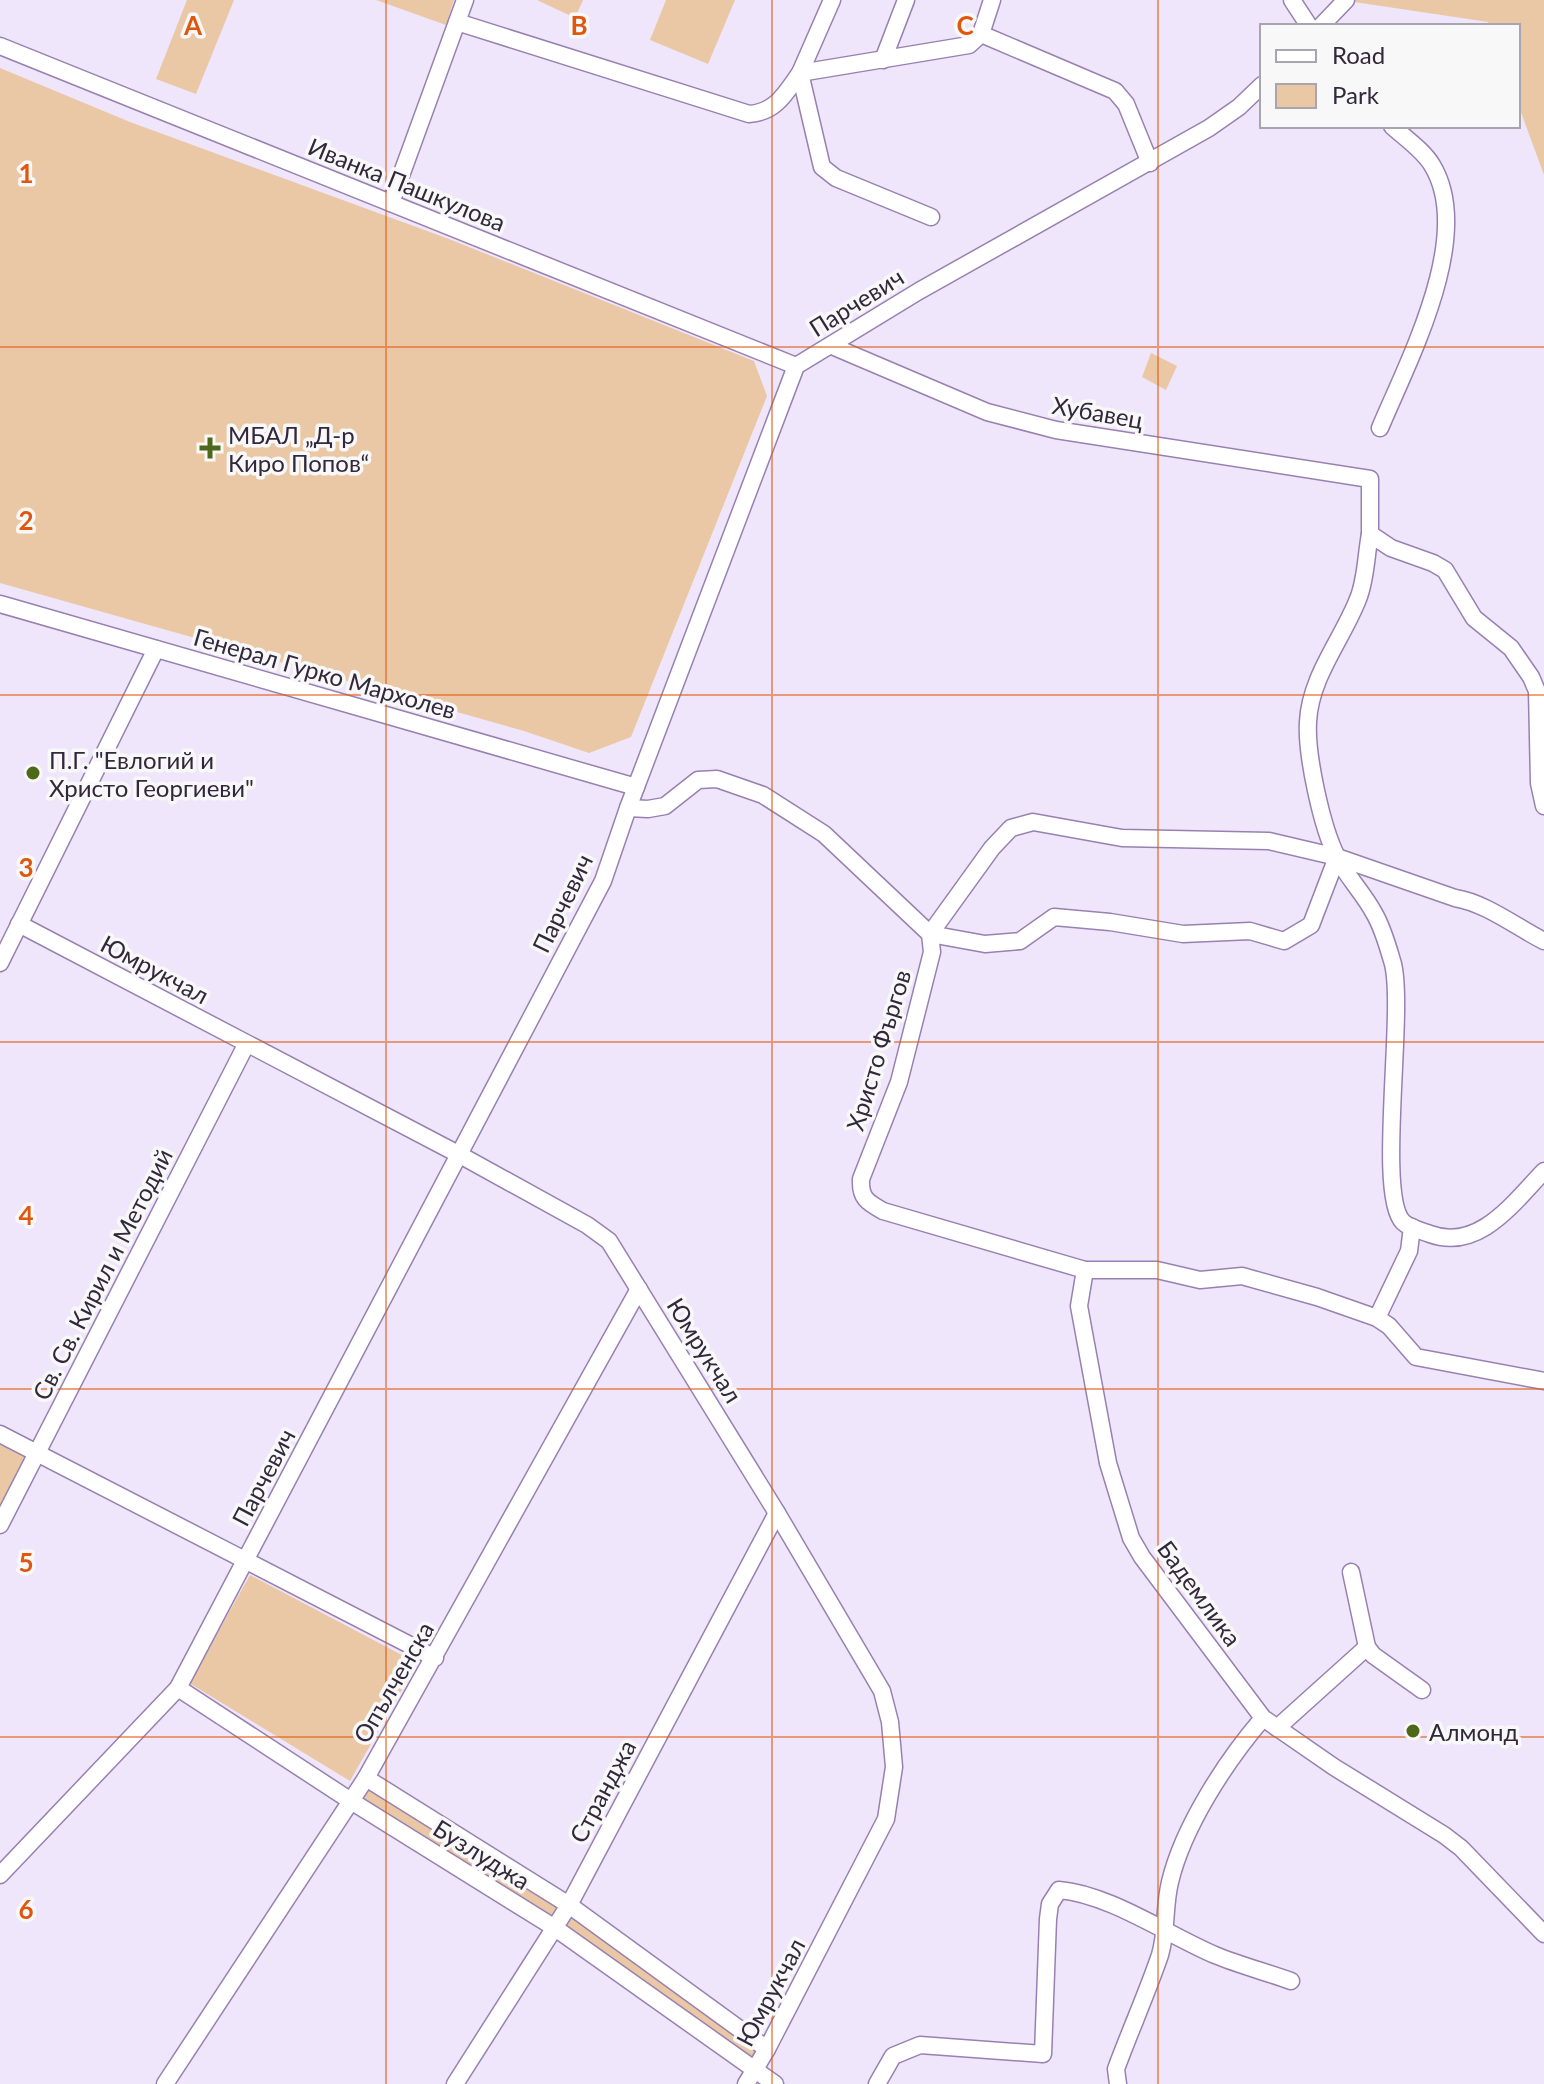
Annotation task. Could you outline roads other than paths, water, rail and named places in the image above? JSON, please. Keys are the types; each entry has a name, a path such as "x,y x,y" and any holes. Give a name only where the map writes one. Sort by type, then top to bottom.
{"street":[{"path":"391,203 465,0"},
{"path":"457,22 749,114 765,113 780,101 800,73 832,0"},
{"path":"883,60 906,0"},
{"path":"800,73 969,45 981,34 992,0"},
{"path":"1292,0 1308,24"},
{"path":"1323,24 1346,0"},
{"path":"981,34 1115,91 1126,104 1150,163"},
{"name":"Иванка Пашкулова","path":"0,46 796,366"},
{"path":"800,73 822,167 836,178 931,217"},
{"name":"Парчевич","path":"0,1875 178,1688 246,1561 603,881 796,366 919,291 1150,163 1226,117 1260,87"},
{"path":"1380,428 1437,292 1443,260 1444,190 1431,162 1394,128"},
{"name":"Хубавец","path":"832,346 987,412 1042,427 1370,479 1370,534"},
{"path":"1544,806 1539,783 1537,691 1531,677 1511,648 1474,618 1445,570 1391,548 1370,534 1361,592 1321,673 1308,719 1308,746 1313,775 1337,857 1375,914 1394,968 1397,1023 1391,1128 1394,1207 1403,1222 1438,1237 1473,1235 1496,1220 1544,1171"},
{"name":"Генерал Гурко Мархолев","path":"0,604 636,787"},
{"path":"0,963 156,649"},
{"path":"628,808 665,806 698,780 717,779 763,795 824,834 930,934 985,944 1020,941 1054,917 1183,934 1250,931 1284,941 1311,925 1337,857"},
{"path":"930,934 992,848 1011,828 1033,822 1122,838 1269,841 1337,857 1455,898 1474,901 1544,941"},
{"name":"Юмрукчал","path":"19,924 460,1155 587,1225 609,1241 777,1513 882,1691 890,1722 894,1767 886,1819 751,2077"},
{"name":"Христо Фъргов","path":"930,934 932,952 899,1082 861,1179 860,1193 867,1202 883,1211 1085,1270"},
{"name":"Св. Св. Кирил и Методий","path":"0,1525 246,1045"},
{"path":"1377,1318 1409,1251 1412,1227"},
{"path":"1085,1270 1157,1270 1200,1280 1242,1276 1377,1318 1389,1326 1416,1357 1544,1381"},
{"name":"Бадемлика","path":"1085,1270 1079,1306 1108,1463 1131,1538 1142,1557 1270,1723 1461,1848 1544,1934"},
{"name":"Опълченска","path":"165,2084 366,1778 639,1289"},
{"path":"0,1434 435,1658"},
{"name":"Странджа","path":"455,2084 569,1905 777,1513"},
{"path":"1351,1572 1367,1647 1373,1655 1422,1690"},
{"path":"1118,2084 1116,2069 1161,1952 1165,1904 1171,1878 1188,1836 1224,1769 1239,1746 1367,1647"},
{"name":"Бузлуджа","path":"178,1688 351,1801 555,1928 751,2077 775,2084"},
{"name":"Бузлуджа","path":"366,1778 569,1905 767,2049"},
{"path":"877,2084 893,2056 920,2045 1043,2054 1048,1919 1050,1904 1059,1890 1078,1892 1215,1955 1291,1981"}],"place":[{"name":"МБАЛ „Д-р Киро Попов“","path":"210,448"},
{"name":"П.Г. \"Евлогий и Христо Георгиеви\"","path":"33,773"},
{"name":"Алмонд","path":"1413,1731"}]}
